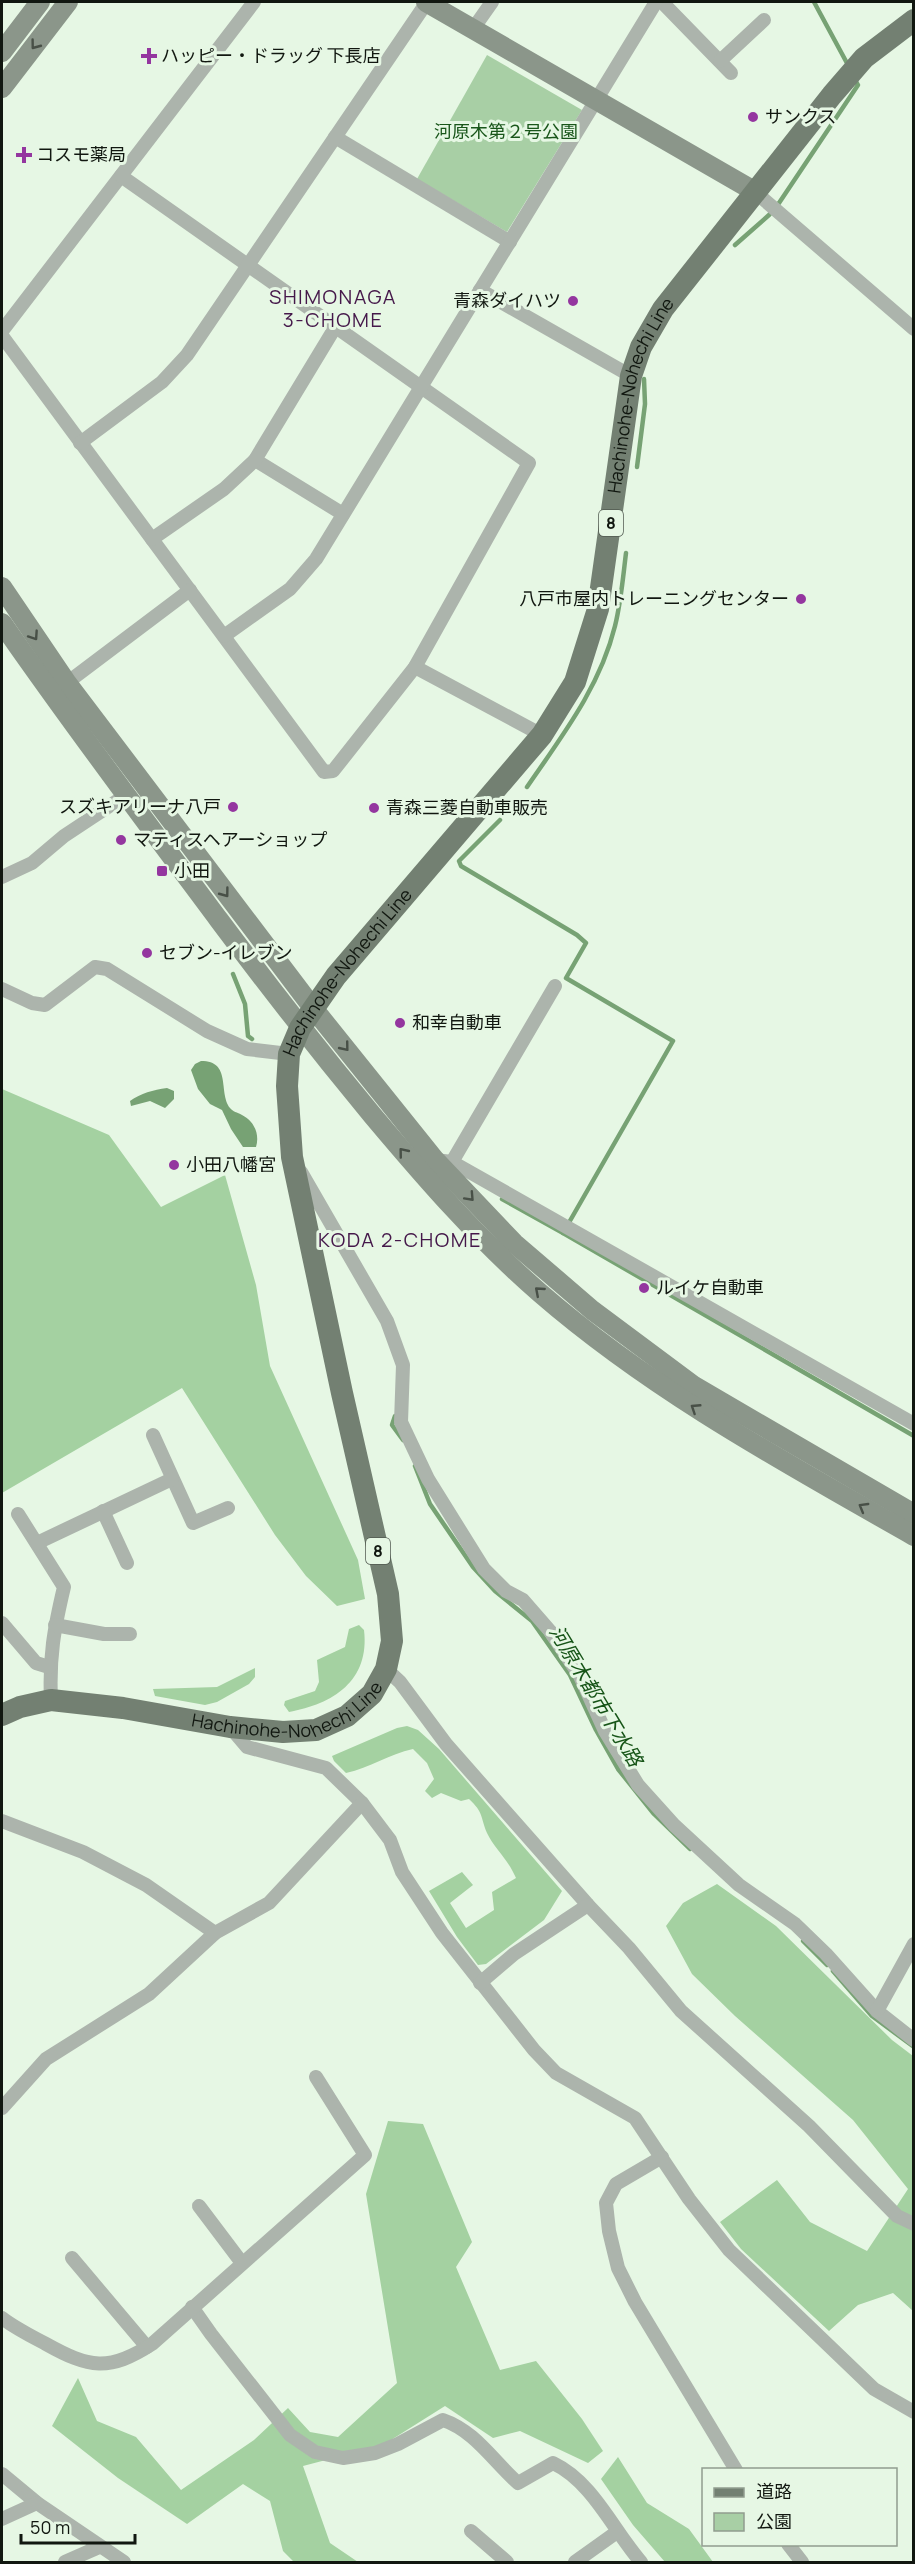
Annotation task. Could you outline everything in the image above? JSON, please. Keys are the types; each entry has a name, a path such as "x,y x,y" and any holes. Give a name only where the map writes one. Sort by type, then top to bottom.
{"main road":[{"name":"Hachinohe-Nohechi Line","path":"2,1715 20,1707 51,1700 123,1708 230,1727 283,1732 316,1730 347,1716 372,1694 386,1669 392,1641 388,1594 339,1381 292,1157 287,1086 289,1054 300,1028 336,976 542,735 575,682 598,609 631,376 641,347 663,309 754,191 864,58 914,20"}],"street":[{"path":"2,52 40,2"},
{"path":"2,88 68,2"},
{"path":"2,331 254,2"},
{"path":"80,443 162,382 187,355 426,2 754,191 914,329"},
{"path":"473,29 492,2"},
{"path":"225,636 290,589 316,559 656,2"},
{"path":"662,2 731,73"},
{"path":"720,61 764,20"},
{"path":"334,137 510,242"},
{"path":"2,336 324,772 333,771 415,667 529,463 248,263 121,176"},
{"path":"480,290 631,376"},
{"path":"152,539 224,489 255,460 336,326"},
{"path":"255,460 343,514"},
{"path":"2,587 59,689 126,795 300,1028 430,1185 492,1249 541,1294 636,1368 698,1410 914,1536"},
{"path":"59,689 190,590"},
{"path":"2,623 59,689 313,1008 514,1243 592,1310 694,1386 914,1514"},
{"path":"415,667 542,735"},
{"path":"2,877 33,863 64,836 126,795"},
{"path":"2,989 32,1003 45,1005 95,967 107,969 207,1031 247,1049 289,1054"},
{"path":"444,1161 555,986"},
{"path":"292,1157 387,1321 403,1365 401,1422 428,1479 484,1569 506,1591 522,1600 550,1631 580,1676 605,1731 645,1793 674,1825 739,1885 776,1909 811,1939 877,2011 914,2040"},
{"path":"444,1161 914,1424"},
{"path":"153,1435 193,1522 228,1508"},
{"path":"36,1543 172,1479"},
{"path":"103,1512 127,1563"},
{"path":"18,1514 64,1587 49,1667 51,1700"},
{"path":"55,1626 104,1634 130,1634"},
{"path":"3,1627 36,1663 49,1667"},
{"path":"386,1669 400,1682 446,1744 588,1905 629,1948 681,2011 809,2126 897,2216 914,2224"},
{"path":"230,1727 247,1747 326,1768 362,1803 390,1840 402,1872 442,1933 512,2024 556,2073 635,2118 689,2199 729,2250 874,2389 914,2412"},
{"path":"2,2108 46,2059 149,1994 215,1933 269,1904 362,1803"},
{"path":"2,1821 83,1852 146,1885 215,1933"},
{"path":"480,1983 514,1954 588,1905"},
{"path":"877,2011 914,1944"},
{"path":"2,2319 72,2359 95,2366 112,2364 132,2357 147,2347 365,2155 316,2077"},
{"path":"662,2157 616,2184 606,2203 609,2231 618,2268 635,2302 735,2468"},
{"path":"199,2206 242,2263"},
{"path":"72,2258 147,2347"},
{"path":"192,2307 290,2435 315,2452 343,2458 375,2452 398,2444 443,2420 454,2424 486,2449 518,2483 553,2463 567,2470 590,2493 641,2562"},
{"path":"2,2474 37,2503 124,2562"},
{"path":"2,2519 37,2503"},
{"path":"471,2531 507,2562"},
{"path":"575,2562 617,2532"},
{"path":"790,2546 802,2562"},
{"path":"66,2562 99,2547"}],"green space":[{"name":"河原木第２号公園","path":"487,55 582,110 507,232 417,179"}],"shaded area":[{"path":"201,1061 211,1062 221,1072 225,1094 231,1109 253,1124 257,1137 256,1147 243,1147 222,1110 210,1104 198,1089 191,1070"},
{"path":"167,1088 174,1091 174,1099 165,1108 150,1101 131,1106 130,1101 138,1096"},
{"path":"2,1089 109,1135 161,1207 225,1175 256,1285 270,1366 358,1560 365,1599 337,1606 306,1576 275,1535 182,1388 2,1493"},
{"path":"359,1625 364,1630 364,1648 355,1676 334,1696 320,1703 289,1712 284,1705 285,1701 315,1691 319,1682 317,1660 345,1647 349,1629"},
{"path":"255,1668 255,1677 249,1684 217,1702 205,1705 155,1696 153,1689 217,1687"},
{"path":"407,1726 418,1730 439,1749 562,1891 544,1920 486,1964 478,1965 457,1937 429,1891 462,1872 473,1885 450,1903 466,1928 494,1910 492,1892 516,1878 487,1833 477,1808 469,1799 461,1801 441,1793 432,1798 425,1791 434,1779 427,1763 413,1749 346,1773 332,1756 397,1728"},
{"path":"717,1884 776,1926 892,2040 913,2056 913,2311 893,2293 858,2305 829,2331 741,2249 720,2222 777,2180 810,2222 867,2251 908,2189 853,2120 735,2016 692,1974 666,1926 683,1903"},
{"path":"388,2121 423,2124 472,2242 456,2267 500,2370 536,2361 582,2419 603,2451 588,2463 520,2431 493,2438 445,2406 383,2445 303,2466 330,2543 358,2562 294,2562 283,2551 270,2501 243,2484 187,2524 118,2478 52,2426 78,2378 97,2421 136,2437 181,2490 254,2440 288,2408 310,2432 338,2437 397,2383 366,2194"},
{"path":"618,2457 647,2503 689,2529 713,2562 665,2562 633,2525 601,2479"}],"waterway":[{"name":"河原木都市下水路","path":"814,2 848,65"},
{"path":"735,245 779,203 858,85 854,78"},
{"path":"637,467 645,404 644,379"},
{"path":"527,787 578,710 600,670 617,617 626,553"},
{"path":"500,820 459,861 461,866 577,935 586,943 566,978 673,1041 563,1233 502,1199"},
{"name":"河原木都市下水路","path":"233,974 245,1004 248,1036 252,1039"},
{"path":"563,1233 914,1436"},
{"name":"河原木都市下水路","path":"395,1416 392,1425 403,1440"},
{"name":"河原木都市下水路","path":"415,1466 430,1504 473,1567 495,1591 532,1621 570,1675 596,1730 618,1769 654,1814 690,1849"},
{"name":"河原木都市下水路","path":"803,1941 827,1965"},
{"name":"河原木都市下水路","path":"833,1971 872,2016 914,2047"}],"place":[{"name":"ハッピー・ドラッグ 下長店","path":"149,56"},
{"name":"サンクス","path":"753,117"},
{"name":"コスモ薬局","path":"24,155"},
{"name":"青森ダイハツ","path":"573,301"},
{"name":"八戸市屋内トレーニングセンター","path":"801,599"},
{"name":"スズキアリーナ八戸","path":"233,807"},
{"name":"青森三菱自動車販売","path":"374,808"},
{"name":"マティスヘアーショップ","path":"121,840"},
{"name":"小田","path":"162,871"},
{"name":"セブン-イレブン","path":"147,953"},
{"name":"和幸自動車","path":"400,1023"},
{"name":"小田八幡宮","path":"174,1165"},
{"name":"ルイケ自動車","path":"644,1288"}],"district":[{"name":"SHIMONAGA 3-CHOME","path":"333,308"},
{"name":"KODA 2-CHOME","path":"400,1240"}]}
